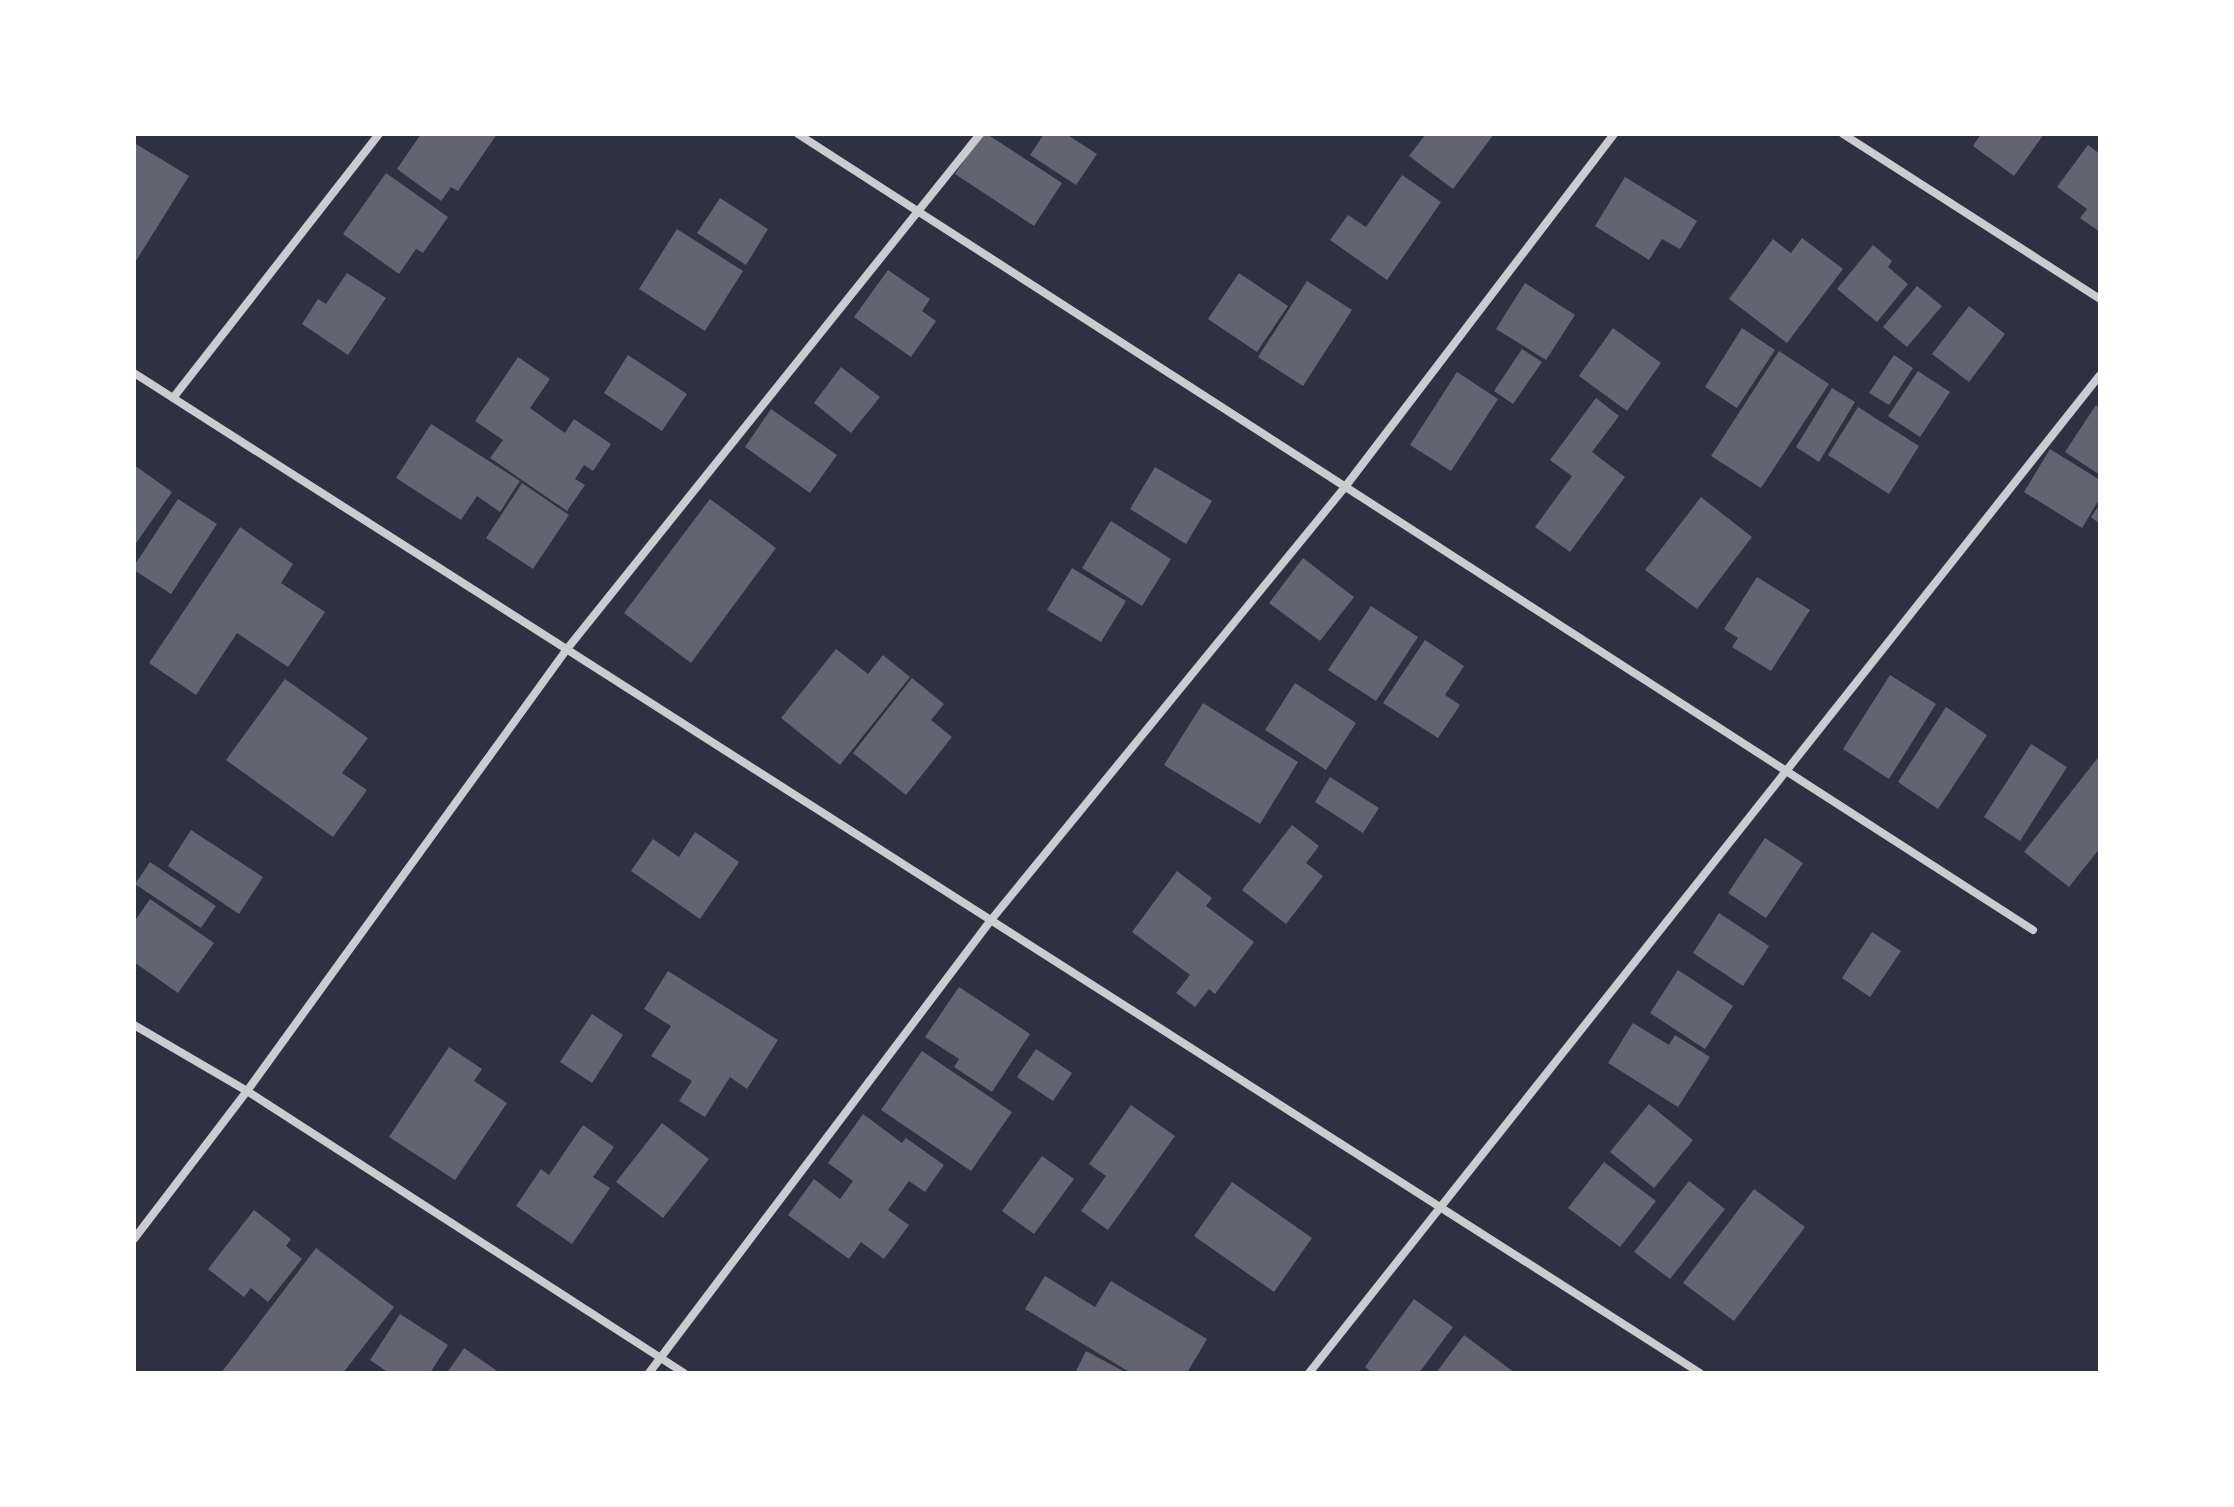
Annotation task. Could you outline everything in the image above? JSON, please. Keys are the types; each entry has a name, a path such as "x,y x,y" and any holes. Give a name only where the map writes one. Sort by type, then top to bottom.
{"street":[{"path":"173,398 379,134"},
{"path":"798,134 2033,930"},
{"path":"134,1239 247,1091 567,649 980,134"},
{"path":"649,1373 991,920 1345,487 1614,134"},
{"path":"1843,134 2100,299"},
{"path":"134,373 1700,1373"},
{"path":"1309,1373 2100,375"},
{"path":"134,1025 247,1091 684,1373"}],"building":[{"path":"421,134 497,134 458,191 451,187 441,201 397,169"},
{"path":"981,134 987,134 1062,183 1034,226 955,174"},
{"path":"1044,134 1066,134 1097,154 1076,185 1030,155"},
{"path":"1426,134 1494,134 1453,189 1409,156"},
{"path":"1981,134 2044,134 2014,176 1973,146"},
{"path":"136,144 189,176 134,264 134,148"},
{"path":"2088,145 2100,154 2100,232 2080,218 2087,209 2057,187"},
{"path":"386,173 448,217 423,253 416,249 399,274 343,234"},
{"path":"1402,175 1441,202 1387,280 1330,240 1348,215 1366,227"},
{"path":"1625,177 1697,221 1680,249 1662,239 1649,260 1595,226"},
{"path":"720,198 768,229 746,265 697,233"},
{"path":"677,229 743,271 705,331 639,289"},
{"path":"1802,238 1843,269 1787,343 1729,299 1773,239 1791,253"},
{"path":"1873,245 1892,261 1888,267 1908,284 1877,322 1837,289"},
{"path":"888,270 930,299 922,311 936,321 911,357 854,317"},
{"path":"347,273 386,298 348,355 302,324 318,299 326,304"},
{"path":"1239,273 1288,306 1257,352 1208,319"},
{"path":"1307,281 1352,310 1303,386 1258,357"},
{"path":"1525,283 1575,315 1546,360 1496,329"},
{"path":"1917,286 1942,306 1907,347 1883,327"},
{"path":"1969,306 2005,334 1969,382 1932,354"},
{"path":"1613,328 1661,363 1627,411 1579,376"},
{"path":"1742,328 1775,350 1737,408 1705,387"},
{"path":"1522,349 1542,362 1513,404 1494,391"},
{"path":"1779,351 1829,384 1761,488 1711,456"},
{"path":"628,355 687,394 662,431 604,393"},
{"path":"1894,355 1913,368 1889,405 1869,393"},
{"path":"518,357 550,379 530,408 565,433 574,419 611,444 593,471 584,465 575,479 585,485 567,511 490,458 503,440 475,421"},
{"path":"841,367 880,397 851,433 814,403"},
{"path":"1918,371 1950,392 1920,437 1888,416"},
{"path":"1457,372 1498,399 1451,471 1410,445"},
{"path":"1832,388 1855,402 1819,462 1796,447"},
{"path":"1596,398 1619,416 1592,452 1625,477 1570,552 1535,527 1572,476 1550,460"},
{"path":"2096,405 2100,408 2100,475 2065,452"},
{"path":"1858,407 1919,446 1889,494 1828,455"},
{"path":"771,409 837,455 810,493 745,447"},
{"path":"431,424 520,481 500,512 477,496 461,520 396,478"},
{"path":"2050,449 2100,480 2100,498 2082,528 2024,492"},
{"path":"134,465 172,492 134,546"},
{"path":"1155,467 1212,501 1186,544 1130,509"},
{"path":"522,483 569,515 533,569 486,538"},
{"path":"1701,497 1752,537 1697,609 1645,570"},
{"path":"178,499 217,524 171,594 134,570 134,566"},
{"path":"710,499 776,548 691,663 624,613"},
{"path":"2100,504 2100,524 2091,517"},
{"path":"1111,521 1171,559 1142,606 1082,568"},
{"path":"240,527 293,564 281,583 325,612 288,667 237,633 196,695 149,663"},
{"path":"1303,558 1354,597 1320,641 1269,603"},
{"path":"1072,568 1126,601 1101,642 1047,610"},
{"path":"1757,577 1810,610 1771,671 1732,647 1738,638 1724,629"},
{"path":"1371,606 1418,637 1376,701 1328,670"},
{"path":"1425,640 1464,666 1445,695 1460,705 1438,738 1383,703"},
{"path":"836,649 868,674 883,655 910,677 840,765 781,718"},
{"path":"1890,675 1936,704 1889,779 1843,749"},
{"path":"912,678 944,704 931,720 952,737 906,795 853,753"},
{"path":"285,679 368,738 342,773 367,790 333,837 226,760"},
{"path":"1295,683 1356,723 1326,770 1265,730"},
{"path":"1203,703 1298,762 1260,824 1164,765"},
{"path":"1946,707 1987,735 1938,809 1898,782"},
{"path":"2031,744 2067,767 2020,841 1984,817"},
{"path":"2100,755 2100,848 2069,887 2024,852"},
{"path":"1330,777 1379,808 1363,833 1315,802"},
{"path":"1292,825 1319,846 1306,863 1323,876 1286,924 1242,890"},
{"path":"191,830 263,877 239,914 168,866"},
{"path":"695,832 739,862 700,919 631,871 653,839 679,857"},
{"path":"1765,838 1803,863 1766,918 1728,893"},
{"path":"150,862 216,906 201,928 135,884"},
{"path":"1177,871 1212,898 1206,906 1254,942 1215,994 1209,989 1195,1007 1176,993 1190,975 1132,932"},
{"path":"150,899 214,943 178,993 134,962 134,922"},
{"path":"1719,913 1769,946 1743,986 1693,953"},
{"path":"1872,932 1901,951 1870,997 1842,978"},
{"path":"1678,970 1733,1006 1705,1049 1650,1013"},
{"path":"668,971 778,1040 747,1089 730,1077 705,1117 679,1101 692,1081 651,1056 671,1026 644,1009"},
{"path":"959,987 1030,1034 992,1092 954,1067 959,1059 925,1037"},
{"path":"592,1014 623,1035 592,1083 560,1062"},
{"path":"1633,1023 1669,1045 1675,1035 1710,1057 1678,1107 1608,1063"},
{"path":"449,1047 482,1069 474,1081 507,1103 455,1180 389,1137"},
{"path":"1036,1049 1072,1073 1053,1101 1017,1077"},
{"path":"922,1051 1012,1112 971,1171 881,1110"},
{"path":"1649,1104 1693,1140 1654,1188 1610,1152"},
{"path":"1131,1105 1175,1136 1108,1230 1081,1211 1106,1176 1089,1164"},
{"path":"863,1114 902,1143 906,1138 944,1165 925,1192 909,1181 888,1210 909,1225 884,1259 861,1242 849,1259 788,1215 814,1179 840,1199 853,1181 828,1163"},
{"path":"662,1123 709,1159 663,1218 616,1182"},
{"path":"583,1125 614,1147 593,1177 610,1188 572,1244 516,1206 541,1169 549,1175"},
{"path":"1042,1156 1074,1179 1034,1234 1002,1211"},
{"path":"1604,1162 1656,1201 1620,1247 1568,1208"},
{"path":"1689,1181 1725,1209 1670,1279 1634,1252"},
{"path":"1232,1182 1312,1238 1274,1292 1194,1236"},
{"path":"1754,1189 1805,1227 1734,1321 1683,1283"},
{"path":"254,1210 291,1239 286,1246 302,1259 268,1302 251,1288 244,1297 208,1269"},
{"path":"316,1248 394,1307 343,1373 221,1373"},
{"path":"1045,1276 1095,1307 1111,1281 1207,1339 1187,1373 1131,1373 1025,1309"},
{"path":"1414,1299 1453,1327 1419,1373 1373,1373 1365,1367"},
{"path":"400,1314 448,1345 430,1373 389,1373 370,1360"},
{"path":"1464,1335 1515,1373 1436,1373"},
{"path":"464,1348 500,1373 447,1373"},
{"path":"1086,1351 1127,1373 1075,1373"}]}
